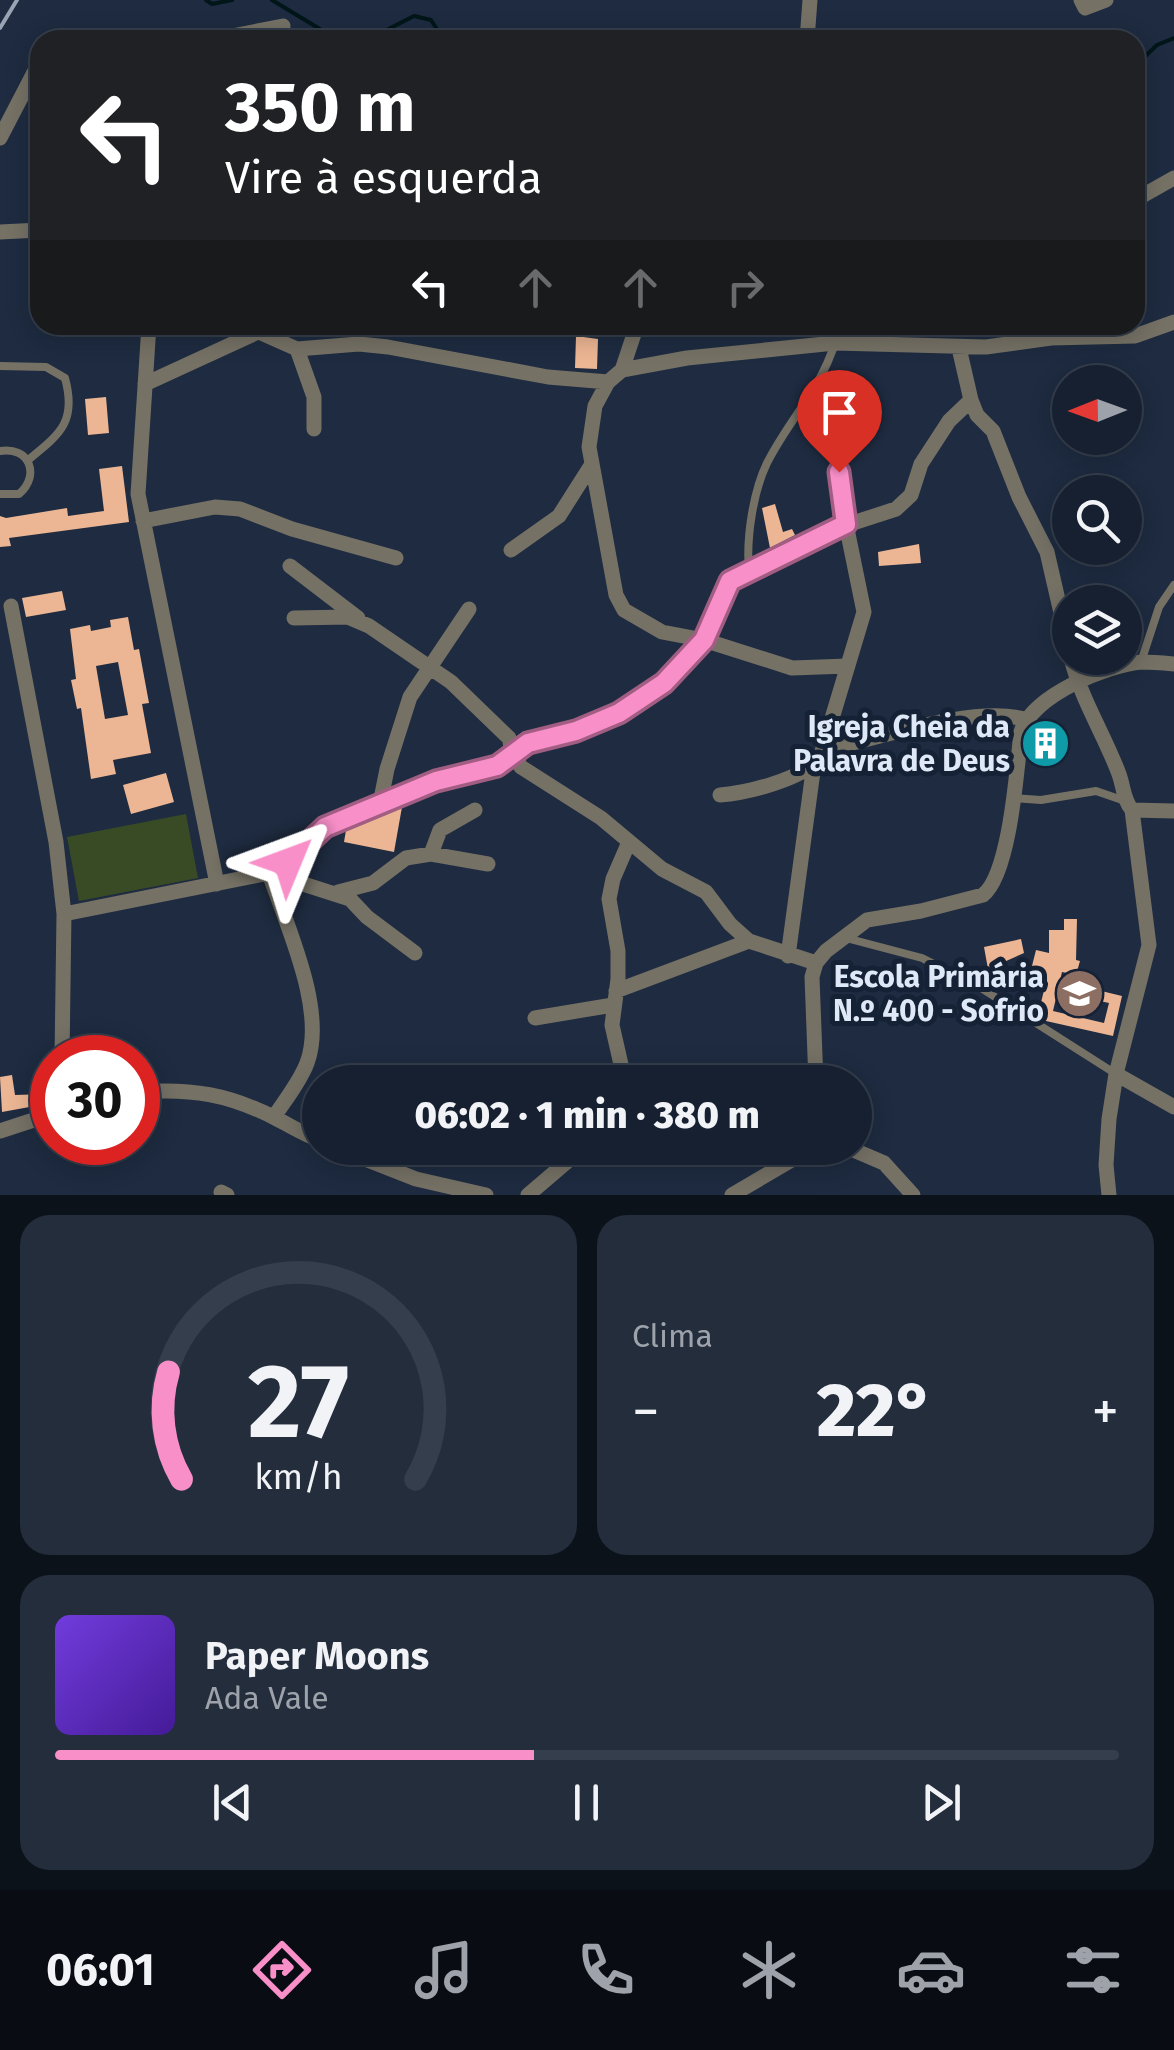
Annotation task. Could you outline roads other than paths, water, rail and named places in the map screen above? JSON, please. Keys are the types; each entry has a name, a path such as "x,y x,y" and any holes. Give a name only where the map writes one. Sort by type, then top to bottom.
{"street":[{"path":"808,30 810,0"},
{"path":"1082,0 1086,8 1106,0"},
{"path":"263,30 283,26"},
{"path":"0,138 30,81"},
{"path":"1145,194 1174,178"},
{"path":"0,232 30,230"},
{"path":"1145,332 1174,322"},
{"path":"148,335 137,464 143,521 217,884"},
{"path":"145,384 241,335"},
{"path":"269,335 297,349 359,344 388,347 548,377 608,382"},
{"path":"622,370 634,335"},
{"path":"848,666 792,668 704,640 662,632 624,610 616,595 589,447 595,406 608,382 622,370 687,358 836,343 960,348 1036,335"},
{"path":"960,348 971,400 977,414 993,431 1019,497 1047,552 1055,585"},
{"path":"297,349 314,398 314,428"},
{"path":"64,914 269,873 288,862 325,827 436,781 497,766 528,743 576,731 619,713 664,683 704,640 730,581 846,524 896,508 912,494 921,464 949,421 971,400"},
{"path":"511,550 559,516 592,464"},
{"path":"143,521 215,507 240,509 292,529 396,558"},
{"path":"788,956 817,759 864,612 846,524"},
{"path":"290,566 450,682 508,738 521,768 601,818 662,869 706,892 730,924 749,941 816,963"},
{"path":"11,606 56,842 64,914 62,1035"},
{"path":"380,804 410,697 469,609"},
{"path":"294,618 348,617 369,626"},
{"path":"1142,662 1174,664"},
{"path":"1075,675 1121,778 1149,945 1116,1074 1106,1164 1109,1195"},
{"path":"815,1065 812,990 816,963 866,920 937,907 983,895 990,889 1001,862 1025,719 1030,712 1094,675"},
{"path":"720,795 753,792 832,748 960,720 998,715 1025,719"},
{"path":"1128,806 1174,811"},
{"path":"431,854 440,830 475,810"},
{"path":"621,1065 612,1025 618,950 609,899 612,879 630,842"},
{"path":"335,892 373,883 406,858 431,854 488,864"},
{"path":"269,873 350,899 415,953"},
{"path":"269,873 293,940 312,1035 306,1064 274,1117"},
{"path":"535,1018 615,998 749,941"},
{"path":"1116,1074 1174,1107"},
{"path":"160,1091 208,1092 302,1131"},
{"path":"0,1132 30,1122"},
{"path":"872,1158 884,1163 913,1195"},
{"path":"380,1165 416,1179 486,1195"},
{"path":"528,1195 563,1165"},
{"path":"732,1195 783,1165"}],"lane":[{"path":"749,570 746,542 766,465 818,386 838,335"},
{"path":"0,366 46,367 65,378 71,400 60,434 28,460"},
{"path":"818,386 839,472 846,524"},
{"path":"0,451 16,450 28,460 32,475 25,489 12,496 0,494"},
{"path":"1142,659 1159,607 1174,585"},
{"path":"1013,798 1041,800 1096,791 1128,806"},
{"path":"844,937 922,958 981,988 1116,1074"}],"waterway":[{"path":"206,0 212,4 232,0"},
{"path":"272,0 322,30"},
{"path":"387,30 414,16 431,20 438,30"},
{"path":"1145,56 1157,45 1174,38"}],"railway":[{"path":"0,28 17,0"}],"place":[{"name":"Igreja Cheia da Palavra de Deus","path":"1045,744"},
{"name":"Escola Primária N.º 400 - Sofrio","path":"1079,994"}]}
